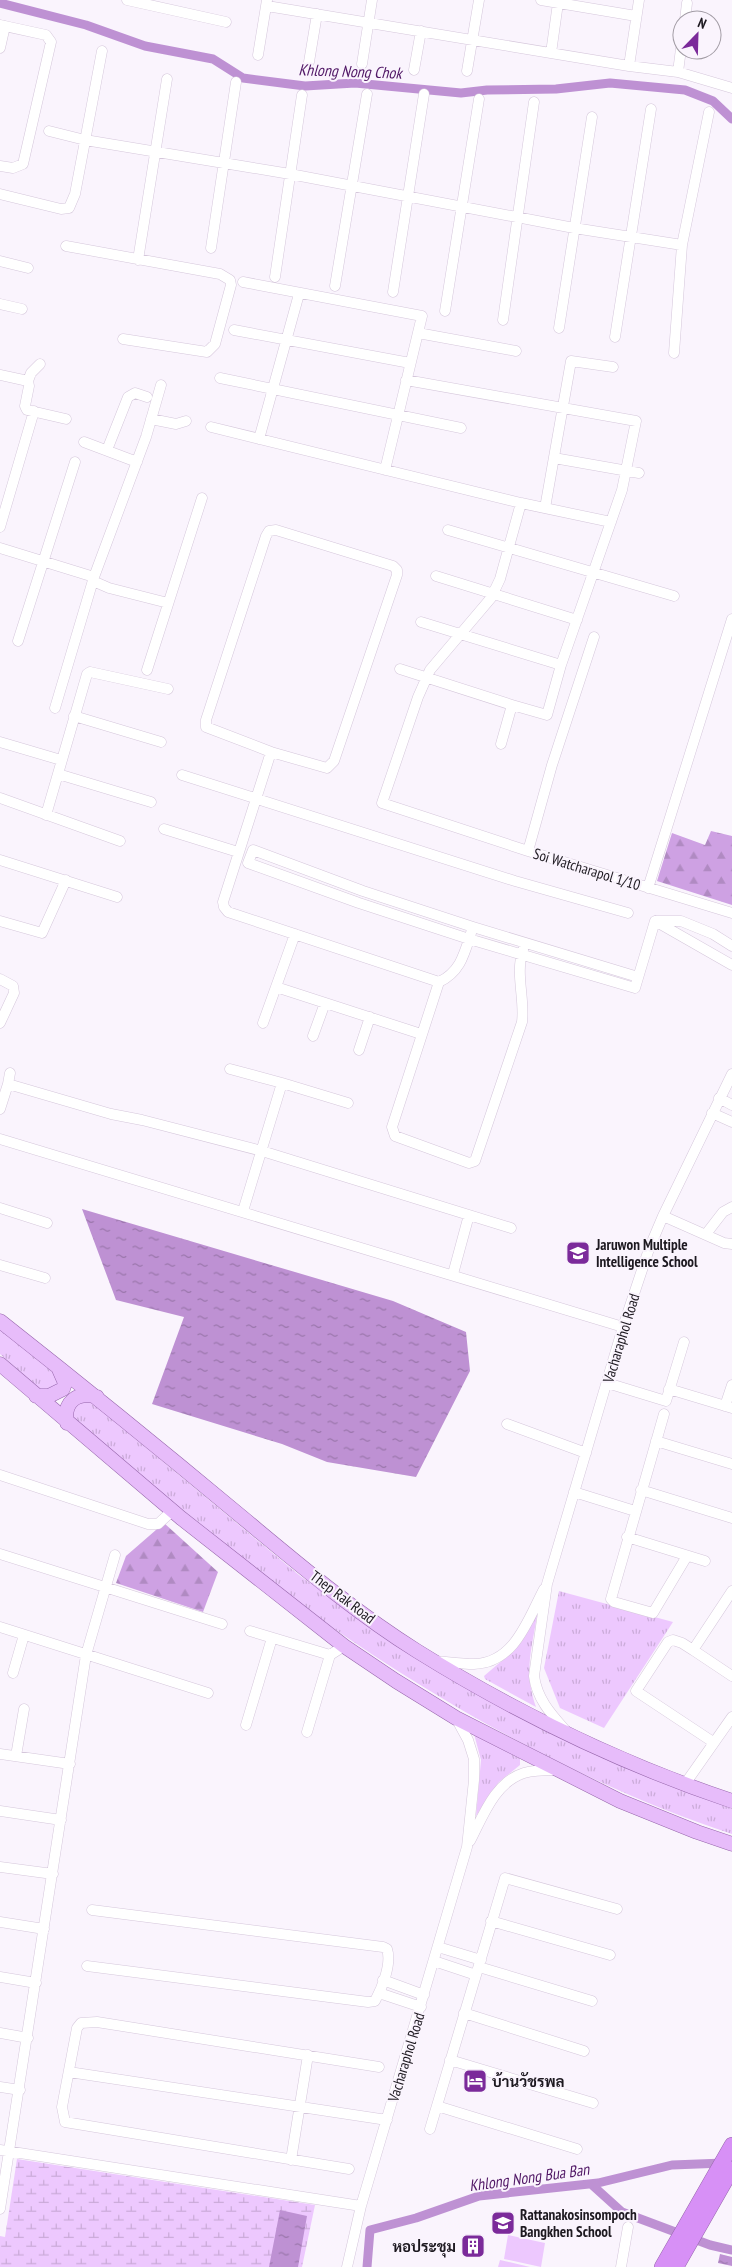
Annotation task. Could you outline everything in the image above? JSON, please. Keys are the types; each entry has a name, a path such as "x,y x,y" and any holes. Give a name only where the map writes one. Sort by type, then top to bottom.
{"highway":[{"path":"662,2267 732,2145"},
{"path":"676,2267 732,2169"}],"main road":[{"name":"Thep Rak Road","path":"0,1320 334,1593 416,1651 508,1704 570,1735 685,1784 732,1801"},
{"path":"0,1364 67,1423 172,1510 344,1646 456,1718 555,1770 620,1801 732,1844"},
{"path":"36,1396 57,1394 63,1388 65,1383 63,1376 56,1365"},
{"path":"67,1423 66,1416 73,1399 79,1395 88,1394 96,1397"}],"street":[{"path":"127,0 148,3 226,22"},
{"path":"362,64 372,0"},
{"path":"467,71 479,0"},
{"path":"541,0 636,16"},
{"path":"629,66 639,0"},
{"path":"258,55 267,3 317,14 629,66 678,72 732,88"},
{"path":"551,53 558,3"},
{"path":"686,10 687,3"},
{"path":"310,62 317,14"},
{"path":"0,48 3,25 46,35 50,38 51,47 23,164 14,168 0,166"},
{"path":"414,70 421,31"},
{"path":"0,194 61,209 69,208 75,194 102,51"},
{"path":"678,72 680,60"},
{"path":"138,260 167,79"},
{"path":"211,248 236,82"},
{"path":"335,286 367,94"},
{"path":"392,292 424,94"},
{"path":"275,277 302,95"},
{"path":"446,311 479,99"},
{"path":"503,320 534,102"},
{"path":"615,337 629,237 651,109"},
{"path":"674,353 682,245 710,112"},
{"path":"559,328 592,117"},
{"path":"49,132 85,140 223,162 407,195 574,228 682,245"},
{"path":"66,246 228,277 232,285 215,344 207,352 123,338"},
{"path":"0,261 28,268"},
{"path":"243,282 298,294 422,316 385,470"},
{"path":"259,439 298,294"},
{"path":"0,304 22,309"},
{"path":"234,330 410,363"},
{"path":"418,333 516,351"},
{"path":"545,508 571,361 613,367"},
{"path":"40,364 31,373 25,406 27,410 66,419"},
{"path":"0,375 28,382"},
{"path":"220,378 461,428"},
{"path":"400,669 512,705 547,714 561,665 611,522 626,471 636,422 406,380"},
{"path":"55,708 93,579 137,462 161,385"},
{"path":"107,450 128,397 134,393 148,397"},
{"path":"0,527 34,411"},
{"path":"151,419 176,424 186,421"},
{"path":"211,427 521,503 611,522"},
{"path":"84,442 137,462"},
{"path":"554,458 639,473"},
{"path":"18,641 75,462"},
{"path":"147,670 202,498"},
{"path":"427,677 430,670 494,594 521,503"},
{"path":"276,530 393,566 397,570 398,575 332,766 328,768 271,752 212,731 206,727 206,720 269,531 276,530"},
{"path":"448,530 594,571 674,596"},
{"path":"0,548 93,579 109,588 168,602"},
{"path":"436,576 577,620"},
{"path":"648,888 732,619"},
{"path":"421,622 561,665"},
{"path":"528,851 552,765 594,637"},
{"path":"46,815 83,680 90,672 168,689"},
{"name":"Soi Watcharapol 1/10","path":"427,677 418,697 382,803 528,851 732,913"},
{"path":"501,744 512,705"},
{"path":"74,716 161,742"},
{"path":"0,742 61,760"},
{"path":"271,752 223,902 228,912 439,982 452,976 462,959 472,927"},
{"path":"58,774 151,802"},
{"path":"182,775 515,881 628,914"},
{"path":"0,798 120,841"},
{"path":"164,829 238,852"},
{"path":"638,977 472,927 253,850 248,863 358,903 469,939 634,988 638,977 655,921"},
{"path":"0,860 117,897"},
{"path":"0,922 42,933 66,880"},
{"path":"358,903 363,890"},
{"path":"655,921 681,921 713,934 732,946"},
{"path":"655,921 732,965"},
{"path":"263,1023 295,934"},
{"path":"439,982 392,1126 392,1132 395,1136 473,1163 522,1022 522,954 526,942"},
{"path":"0,979 13,986 14,993 0,1023"},
{"path":"276,987 421,1034"},
{"path":"313,1036 325,1003"},
{"path":"359,1050 370,1017"},
{"path":"230,1068 348,1103"},
{"path":"0,1109 10,1073"},
{"name":"Vacharaphol Road","path":"570,1735 544,1706 535,1688 534,1676 547,1584 649,1249 732,1074"},
{"path":"243,1211 282,1083"},
{"path":"8,1084 111,1114 142,1120 262,1151 511,1228"},
{"path":"720,1098 732,1105"},
{"path":"712,1113 732,1122"},
{"path":"0,1138 624,1327"},
{"path":"706,1234 724,1210 732,1207"},
{"path":"0,1208 46,1223"},
{"path":"453,1274 469,1215"},
{"path":"663,1216 724,1243 732,1244"},
{"path":"0,1265 45,1278"},
{"path":"607,1383 666,1401 684,1342"},
{"path":"670,1389 729,1407 732,1385"},
{"path":"664,1414 610,1596 614,1602 653,1613 686,1556"},
{"path":"507,1424 586,1453"},
{"path":"656,1441 732,1464"},
{"path":"0,1475 148,1524 158,1524 172,1510"},
{"path":"641,1490 732,1518"},
{"path":"574,1492 635,1510"},
{"path":"628,1537 705,1561"},
{"path":"0,1554 222,1624"},
{"path":"0,2210 5,2151 20,2090 86,1655 115,1555"},
{"name":"Vacharaphol Road","path":"435,1661 475,1664 492,1660 505,1654 517,1640 547,1584"},
{"path":"693,1650 732,1591"},
{"path":"0,1627 208,1693"},
{"path":"250,1631 330,1655"},
{"path":"13,1673 24,1635"},
{"path":"246,1725 272,1638"},
{"path":"713,1742 636,1691 668,1642 672,1640 682,1642 732,1676"},
{"path":"307,1732 330,1655 344,1646"},
{"path":"16,1756 24,1709"},
{"path":"685,1784 732,1717"},
{"name":"Vacharaphol Road","path":"347,2267 360,2206 421,2007 467,1847 474,1780 474,1759 468,1740 456,1718"},
{"path":"0,1754 70,1764"},
{"name":"Vacharaphol Road","path":"467,1847 494,1794 513,1777 527,1772 555,1770"},
{"path":"0,1811 61,1820"},
{"path":"0,1867 53,1874"},
{"path":"430,2128 504,1879 507,1877 617,1909"},
{"path":"87,1966 368,2002 374,2001 380,1993 389,1958 387,1950 383,1947 92,1910"},
{"path":"491,1921 610,1955"},
{"path":"0,1922 44,1929"},
{"path":"438,1947 479,1967"},
{"path":"434,1961 479,1967 592,2001"},
{"path":"0,1977 36,1983"},
{"path":"384,1980 424,1995"},
{"path":"380,1993 421,2007"},
{"path":"464,2013 584,2051"},
{"path":"349,2169 65,2122 62,2107 77,2028 81,2023 88,2022 379,2067"},
{"path":"0,2033 28,2038"},
{"path":"291,2160 308,2055"},
{"path":"450,2060 593,2104"},
{"path":"69,2072 387,2120"},
{"path":"0,2087 20,2090"},
{"path":"437,2106 577,2149"},
{"path":"5,2151 360,2206"},
{"path":"621,2267 628,2227"}],"green space":[{"path":"711,831 732,836 732,905 657,881 672,833 705,845"},
{"path":"0,1329 56,1372 59,1386 42,1391 0,1354"},
{"path":"89,1400 299,1575 369,1626 612,1762 732,1809 732,1834 680,1816 628,1794 526,1745 427,1689 333,1628 218,1539 72,1418 72,1406"},
{"path":"164,1523 218,1572 203,1612 116,1583 126,1556"},
{"path":"559,1591 673,1622 604,1728 560,1708 544,1668"},
{"path":"536,1614 529,1672 532,1695 536,1707 485,1679 484,1676 512,1652"},
{"path":"474,1734 520,1759 520,1765 499,1782 476,1816 481,1760"},
{"path":"17,2159 315,2205 302,2267 0,2267 0,2236 5,2237"},
{"path":"508,2235 545,2243 541,2267 504,2259"},
{"path":"500,2260 530,2267 498,2267"}],"water":[{"path":"82,1209 393,1301 466,1332 470,1371 416,1477 327,1462 282,1444 152,1404 184,1317 116,1300"},
{"path":"280,2210 307,2216 298,2267 269,2267"},
{"path":"720,2254 732,2257 732,2266 718,2263"}],"waterway":[{"name":"Khlong Nong Chok","path":"0,3 86,25 145,46 213,59 243,78 305,86 355,83 461,93 487,90 556,89 610,83 685,90 713,101 732,119"},
{"name":"Khlong Nong Bua Ban","path":"367,2267 370,2230 416,2218 479,2196 598,2183 672,2165 724,2163"},
{"path":"591,2184 622,2212 710,2245 732,2250"}],"place":[{"name":"Jaruwon Multiple Intelligence School","path":"578,1253"},
{"name":"บ้านวัชรพล","path":"475,2081"},
{"name":"Rattanakosinsompoch Bangkhen School","path":"503,2223"},
{"name":"หอประชุม","path":"473,2246"}]}
